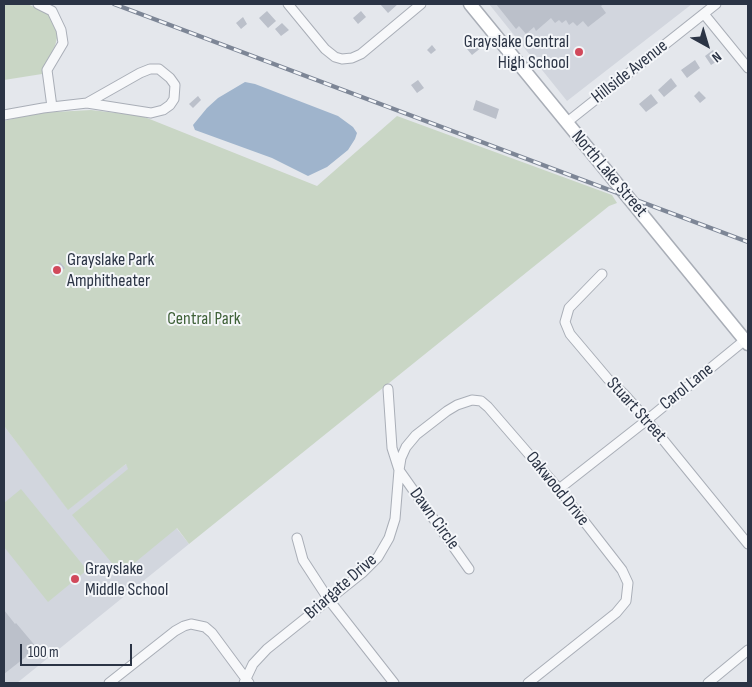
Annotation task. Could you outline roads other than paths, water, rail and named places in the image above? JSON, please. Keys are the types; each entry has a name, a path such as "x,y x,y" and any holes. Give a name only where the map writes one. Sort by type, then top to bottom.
{"street":[{"path":"38,4 52,11 61,30 63,43 47,70 52,106"},
{"path":"288,4 325,49 335,57 342,59 352,58 361,54 421,4"},
{"name":"North Lake Street","path":"470,4 746,342"},
{"name":"Hillside Avenue","path":"566,123 716,4"},
{"path":"704,14 748,68"},
{"path":"4,115 52,106 87,104 152,113 163,110 170,105 174,99 175,84 159,69 150,70 140,73 87,104"},
{"name":"Stuart Street","path":"602,274 569,308 565,322 570,334 647,420 748,544"},
{"name":"Carol Lane","path":"559,489 746,342"},
{"name":"Briargate Drive","path":"388,389 392,448 399,470"},
{"name":"Briargate Drive","path":"246,682 253,664 268,649 362,573 378,557 389,538 395,519 400,458 406,447 416,435 447,411 472,400"},
{"name":"Oakwood Drive","path":"472,400 488,407 559,489 622,570 628,583 629,589 626,601 616,613 528,683"},
{"name":"Dawn Circle","path":"399,470 469,568"},
{"path":"297,538 303,560 328,600 394,683"},
{"path":"110,683 175,631 192,624 205,627 212,633 246,682"},
{"path":"708,683 748,650"}],"water":[{"path":"245,82 255,84 338,116 353,127 357,133 355,139 348,150 327,167 308,176 272,158 195,130 193,125 207,108 218,98"}],"railway":[{"path":"114,4 748,242"}],"place":[{"name":"Grayslake Central High School","path":"579,52"},
{"name":"Grayslake Park Amphitheater","path":"57,270"},
{"name":"Grayslake Middle School","path":"75,579"}],"park label":[{"name":"Central Park","path":"204,319"}]}
